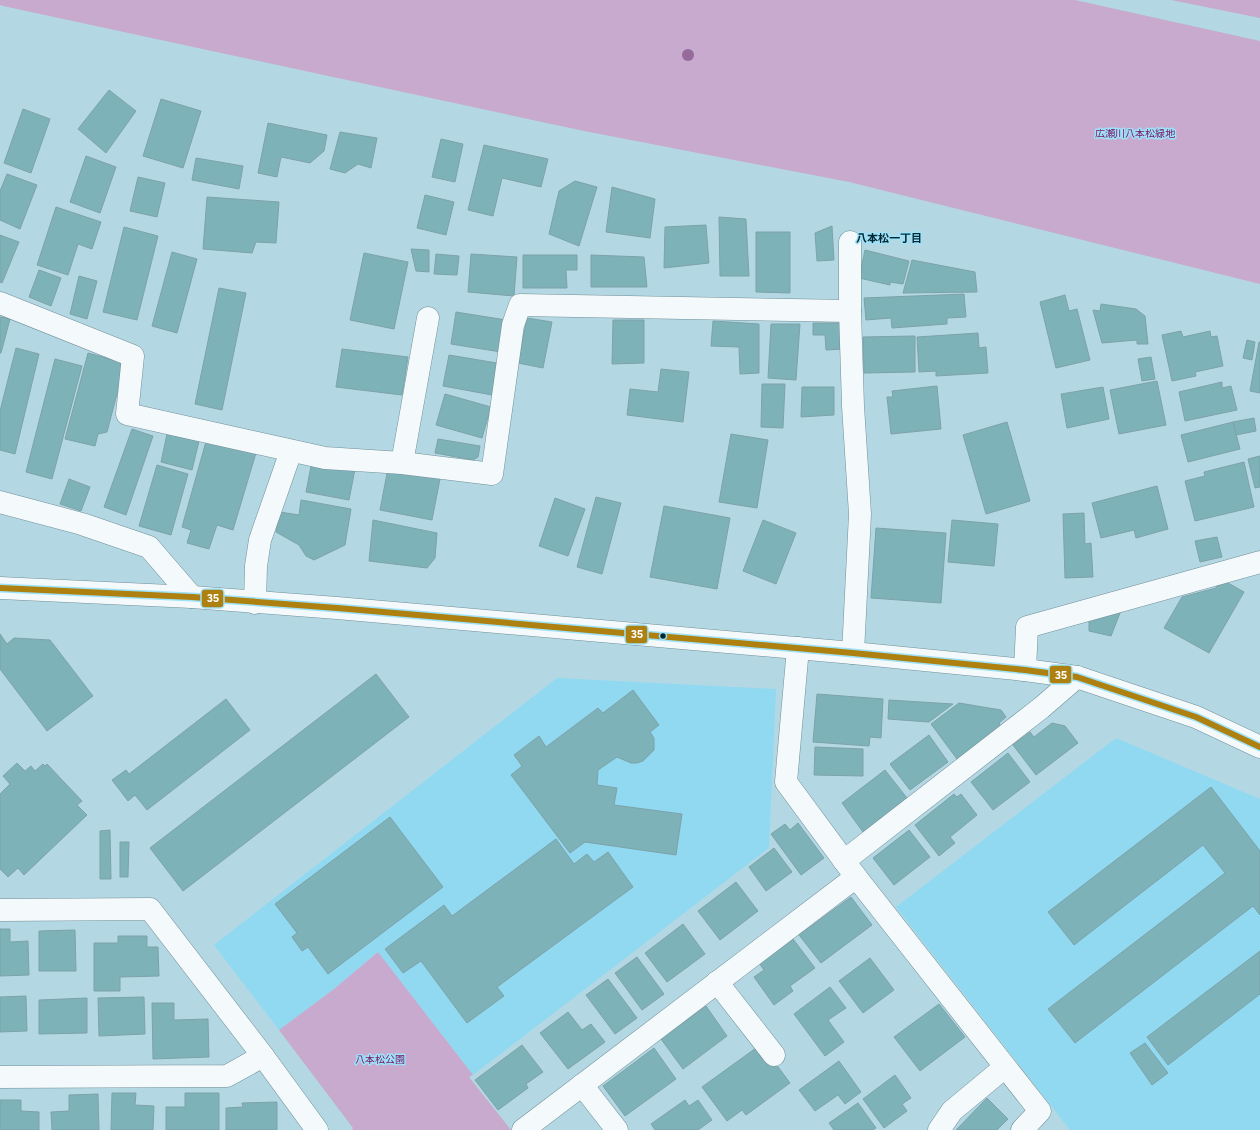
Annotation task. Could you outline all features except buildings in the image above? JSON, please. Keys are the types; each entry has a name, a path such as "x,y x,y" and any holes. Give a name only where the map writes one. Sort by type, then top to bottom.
{"street":[{"path":"850,242 850,311 853,406 860,514 852,653"},
{"path":"0,303 134,356 127,414 325,458 402,462 492,474 513,325 520,305 850,311"},
{"path":"402,462 428,318"},
{"path":"255,603 256,566 260,540 291,451"},
{"path":"0,502 82,524 150,548 192,597"},
{"path":"1025,670 1028,627 1260,562"},
{"path":"0,588 192,597 255,603 337,608 798,648 1077,676 1196,718 1260,747"},
{"path":"798,648 786,782 850,869 1040,1111 1022,1130"},
{"path":"523,1130 717,982 1077,676"},
{"path":"0,910 150,909 263,1056 317,1130"},
{"path":"717,982 774,1055"},
{"path":"0,1077 227,1076 263,1056"},
{"path":"939,1130 952,1111 1006,1067"},
{"path":"582,1085 617,1130"}],"shaded area":[{"path":"557,678 776,689 769,848 473,1075 378,952 334,989 279,1030 214,945"},
{"path":"1116,738 1260,799 1260,1130 1070,1130 896,907"}],"green space":[{"name":"広瀬川八本松緑地","path":"0,0 1075,0 1260,41 1260,284 849,182 584,131 3,6 0,5"},
{"path":"1171,0 1260,0 1260,18"},
{"name":"八本松公園","path":"378,952 473,1075 469,1077 511,1130 352,1130 353,1128 279,1030 334,989"}],"transit line":[{"name":"35","path":"0,588 192,597 337,608 853,653 1025,670 1077,677 1196,717 1260,747"}],"district":[{"name":"八本松一丁目","path":"889,238"}]}
